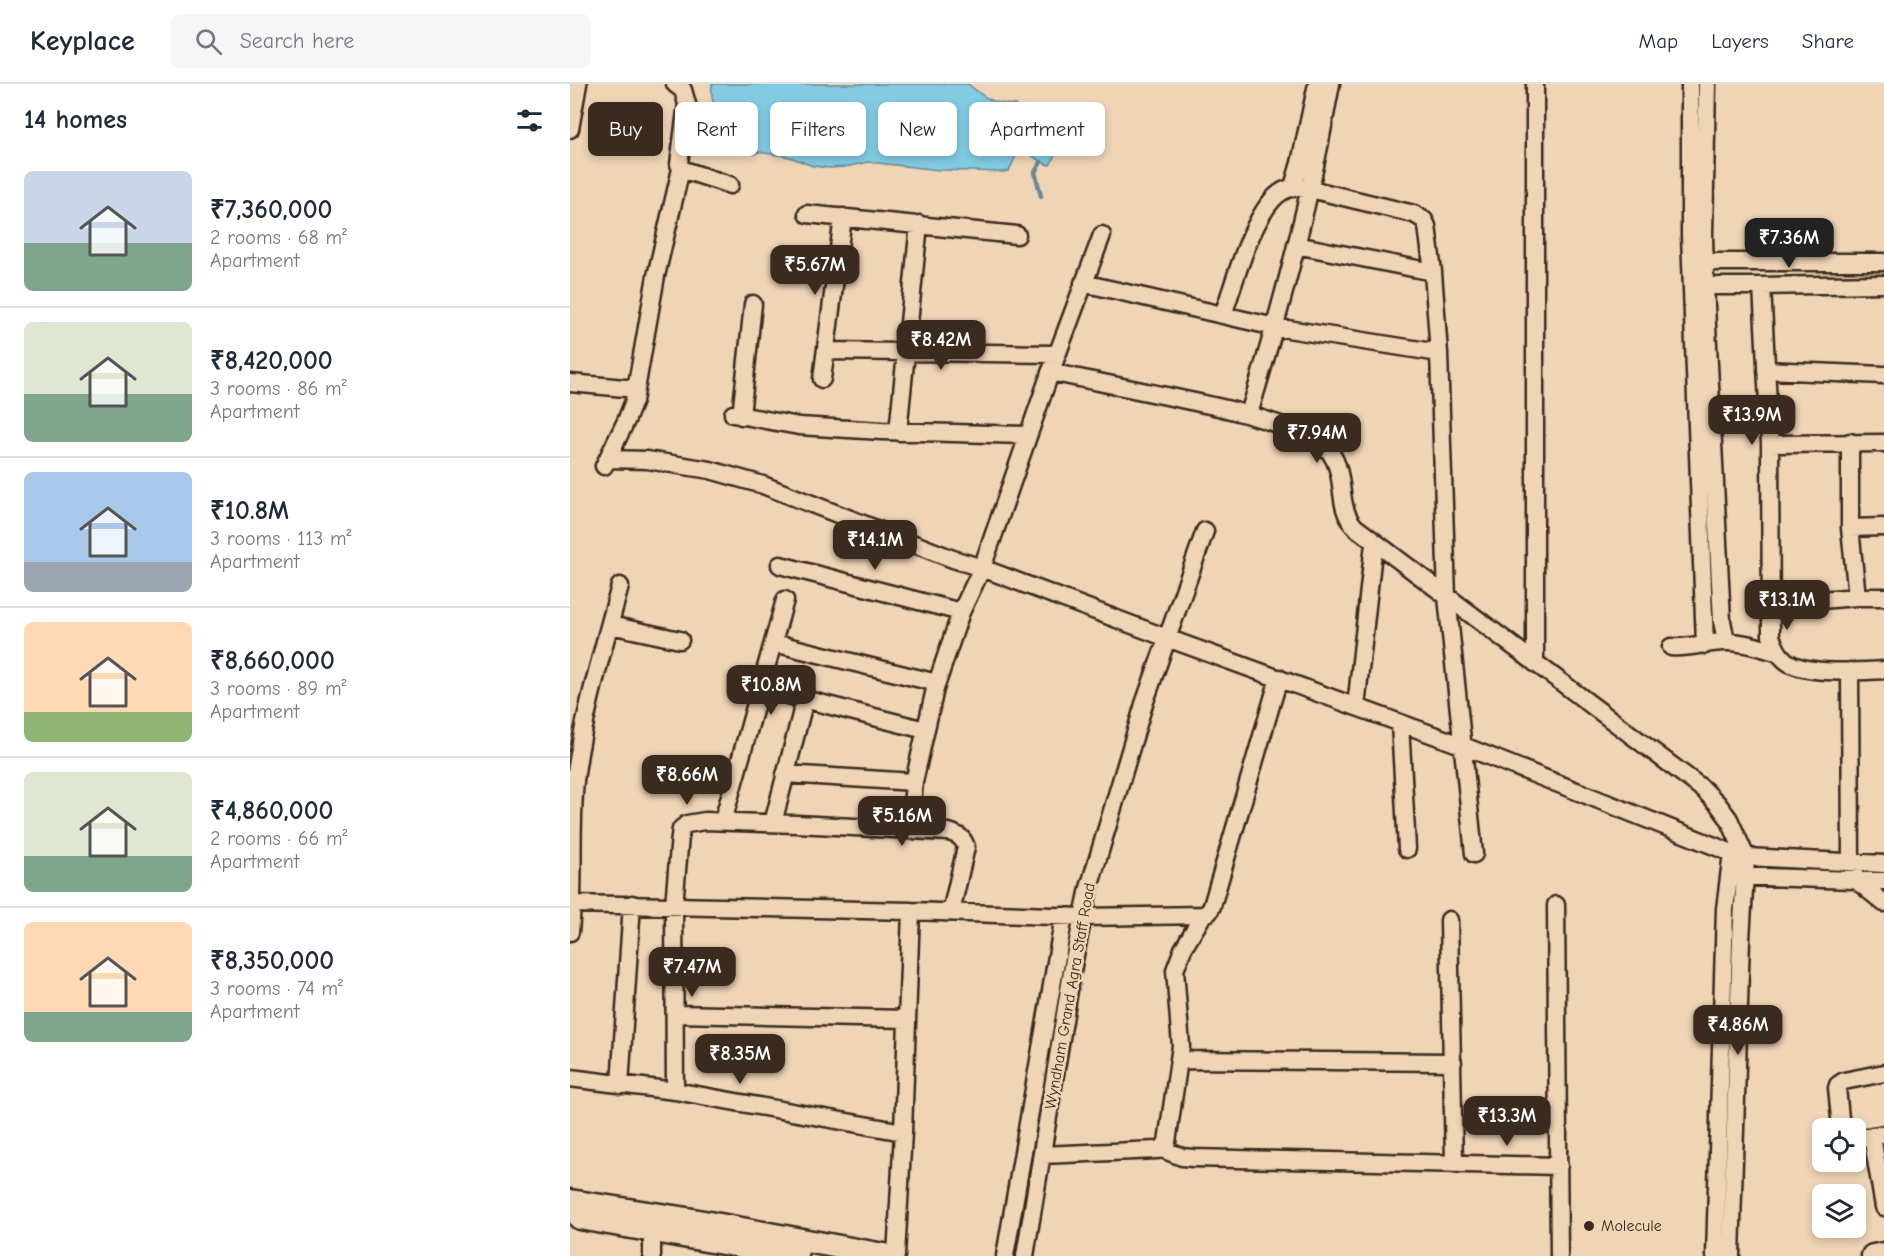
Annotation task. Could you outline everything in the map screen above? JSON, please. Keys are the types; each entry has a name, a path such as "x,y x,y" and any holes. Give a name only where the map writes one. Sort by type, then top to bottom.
{"street":[{"path":"570,129 578,84"},
{"path":"675,84 683,90 687,104 679,164 681,169 656,276 636,389 626,421 606,463 647,460 710,470 763,485 953,559 1461,745 1739,855 1884,864"},
{"path":"1302,188 1300,163 1317,84"},
{"path":"1249,414 1296,245 1302,188 1331,84"},
{"path":"1535,84 1535,663"},
{"path":"1690,84 1699,284 1722,621 1726,641"},
{"path":"1698,261 1704,234 1707,84"},
{"path":"681,169 730,185"},
{"path":"1224,315 1246,248 1263,214 1281,192 1302,188 1419,217 1427,226 1439,353 1446,597 1474,854"},
{"path":"807,214 1017,235"},
{"path":"822,379 843,217"},
{"path":"898,432 919,224"},
{"path":"910,830 914,782 937,683 961,612 982,568 1050,372 1102,235"},
{"path":"1296,245 1433,272"},
{"path":"1698,261 1884,262"},
{"path":"1083,283 1275,327 1439,353"},
{"path":"1699,284 1762,286 1884,284"},
{"path":"1699,284 1705,645"},
{"path":"1762,286 1770,444 1771,636 1785,661 1794,666 1804,669 1884,670"},
{"path":"753,304 737,415 800,426 898,432 1028,435"},
{"path":"826,351 907,354 1057,354"},
{"path":"1766,370 1884,375"},
{"path":"1050,372 1249,414 1302,433 1322,443 1336,461 1342,490 1343,510 1348,520 1374,543 1703,789 1718,804 1729,819 1739,855 1737,876 1741,939 1731,1256"},
{"path":"570,383 636,389"},
{"path":"1851,442 1850,528 1857,597"},
{"path":"1770,444 1884,443"},
{"path":"1850,528 1884,527"},
{"name":"Wyndham Grand Agra Staff Road","path":"1026,1256 1074,960 1089,888 1144,704 1205,531"},
{"path":"1356,707 1374,543"},
{"path":"780,565 961,612"},
{"path":"570,932 575,746 620,586"},
{"path":"1771,604 1884,597"},
{"path":"723,821 785,600"},
{"path":"610,625 680,640"},
{"path":"1671,647 1684,648 1726,641 1779,653"},
{"path":"774,643 937,683"},
{"path":"1850,671 1851,862 1856,880 1884,903"},
{"path":"571,904 1083,917 1203,915 1209,912 1212,906 1280,678"},
{"path":"761,688 925,730"},
{"path":"773,823 804,699"},
{"path":"1400,724 1407,849"},
{"path":"785,774 914,782"},
{"path":"675,1091 674,905 681,829 687,824 723,821 949,832 959,836 966,847 951,912"},
{"path":"1737,876 1884,881"},
{"path":"1716,1256 1725,909 1737,876"},
{"path":"620,1085 632,904"},
{"path":"1556,905 1559,1256"},
{"path":"896,1256 911,911"},
{"path":"1162,1149 1167,1142 1179,1060 1180,1029 1175,970 1183,949 1203,915"},
{"path":"1005,1256 1064,916"},
{"path":"1449,920 1454,1163"},
{"path":"675,1014 907,1019"},
{"path":"1179,1060 1453,1062"},
{"path":"1840,1118 1838,1085 1844,1081 1884,1072"},
{"path":"570,1078 675,1091 903,1132"},
{"path":"1870,1136 1884,1207"},
{"path":"1042,1155 1162,1149 1182,1157 1194,1158 1559,1166"},
{"path":"570,1201 789,1255"},
{"path":"570,1216 652,1222 890,1256"},
{"path":"652,1222 652,1256"},
{"path":"1873,1256 1884,1254"}],"water":[{"path":"712,84 968,84 979,93 997,102 969,102 969,156 1016,156 1009,171 1003,172 940,170 868,162 845,167 813,166 784,156 866,156 866,102 770,102 770,154 758,152 758,102 713,102"},
{"path":"1033,156 1054,156 1050,165"}],"waterway":[{"path":"1041,162 1035,172 1041,196"}],"place":[{"name":"Molecule","path":"1589,1226"}]}
